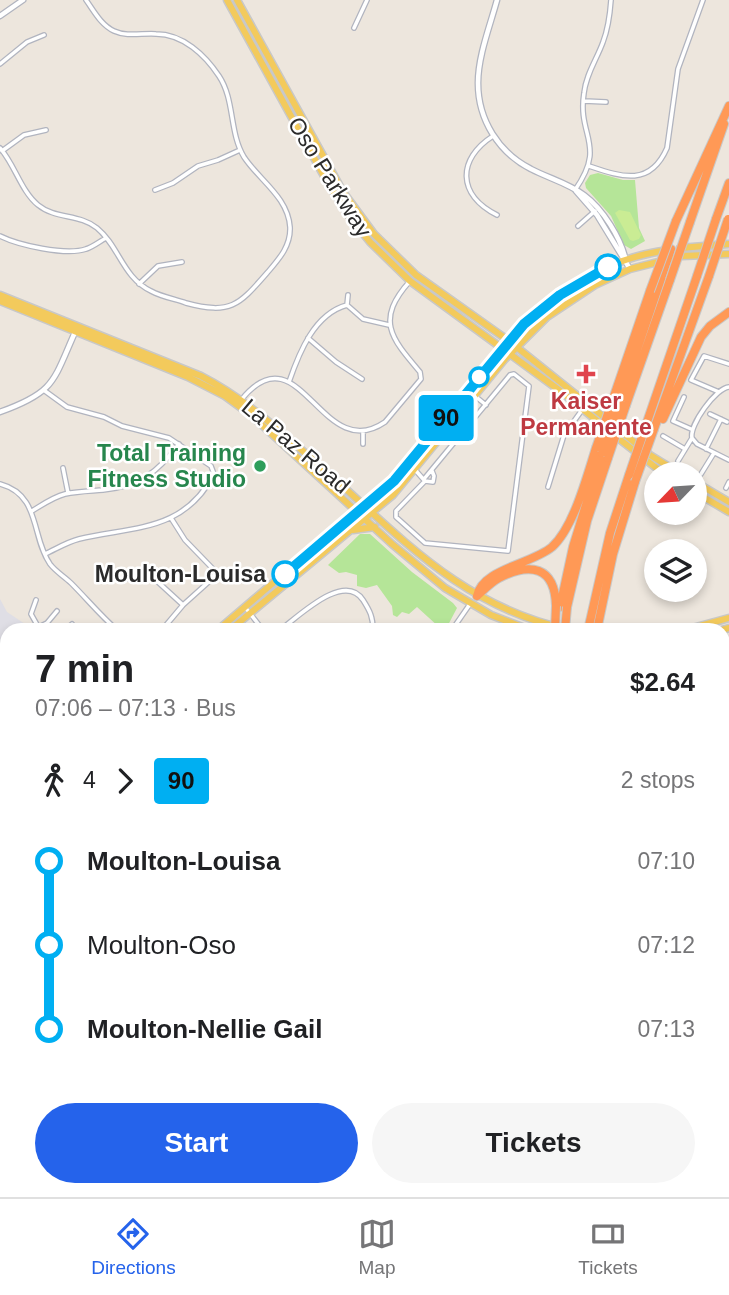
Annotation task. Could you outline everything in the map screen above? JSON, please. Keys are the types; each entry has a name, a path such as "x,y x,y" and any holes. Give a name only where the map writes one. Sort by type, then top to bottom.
{"highway":[{"path":"477,596 478,589 489,577 534,558 550,548 560,538 571,518 602,453 620,400 650,291 676,221 729,107"},
{"path":"620,400 670,280 729,107"},
{"path":"655,430 697,276 729,183"},
{"path":"632,478 655,430 729,218"},
{"path":"557,623 584,534 602,453 670,254"},
{"path":"595,623 595,612 632,478 701,337 710,326 729,312"},
{"path":"477,596 502,577 525,569 534,569 546,575 552,583 564,623"}],"main road":[{"name":"Oso Parkway","path":"227,0 340,203 370,242 410,281 585,406"},
{"name":"Oso Parkway","path":"237,0 354,208 374,234 416,275 509,341 585,406"},
{"path":"226,623 358,513 410,464 524,324 560,295 596,273 626,261 729,244"},
{"path":"239,623 393,495 509,354 533,329 570,300 595,285 670,254 729,254"},
{"name":"La Paz Road","path":"0,295 239,402 366,506 447,577 515,615 544,623"},
{"name":"La Paz Road","path":"0,301 76,329"},
{"name":"La Paz Road","path":"239,402 424,572 470,604 511,623"},
{"path":"585,406 647,462"},
{"path":"585,406 661,462"},
{"path":"707,489 729,502"},
{"path":"707,499 729,512"},
{"path":"351,530 375,527"},
{"path":"470,604 477,596"},
{"path":"711,623 729,618"}],"street":[{"path":"0,16 23,0"},
{"path":"46,130 24,135 1,149 30,197 50,212 87,221 97,228 139,284 157,294 201,307 226,307 247,295 280,258 289,237 290,227 285,207 240,150 224,85 204,58 186,43 172,36 115,32 102,22 86,0"},
{"path":"355,28 367,0"},
{"path":"497,0 478,82 481,108 494,136 515,160 575,190 596,210 630,269"},
{"path":"575,190 589,166 592,152 583,101 587,79 607,30 611,0"},
{"path":"589,166 625,177 636,176 651,170 664,156 678,69 703,0"},
{"path":"0,64 27,42 44,35"},
{"path":"583,101 606,102"},
{"path":"494,136 475,150 467,166 466,176 474,198 497,215"},
{"path":"155,191 173,183 198,166 240,150"},
{"path":"578,226 596,210"},
{"path":"0,236 20,244 74,250 86,249 106,238"},
{"path":"139,284 158,266 182,262"},
{"path":"239,402 250,389 263,382 277,380 289,382 304,391 340,427 363,431 385,422 421,379 420,373 394,340 389,325 393,304 416,275"},
{"path":"347,305 348,295"},
{"path":"347,305 363,319 389,325"},
{"path":"289,382 298,355 308,338 327,317 347,305"},
{"path":"0,412 45,391 55,378 76,329"},
{"path":"308,338 336,362 362,379"},
{"path":"719,392 691,380 704,356 729,364"},
{"path":"512,374 529,386 508,551 425,543 395,514 486,405 512,374"},
{"path":"678,461 692,439 691,429 723,387 729,387"},
{"path":"45,391 67,407 104,417 134,430 159,434 179,444 214,471 198,497 171,518 147,527 78,540 45,554"},
{"path":"475,396 486,405"},
{"path":"684,397 673,421 691,429"},
{"path":"548,487 564,435 585,406"},
{"path":"710,414 727,422"},
{"path":"706,449 721,419"},
{"path":"655,430 685,449"},
{"path":"363,431 363,444"},
{"path":"692,439 729,460"},
{"path":"32,511 51,499 68,493 106,490 135,483 163,466 179,444"},
{"path":"707,465 714,453"},
{"path":"410,464 425,478 433,481 432,471"},
{"path":"63,468 68,493"},
{"path":"726,488 729,482"},
{"path":"0,484 17,493 32,511 51,565 109,623"},
{"path":"168,623 216,572 185,540 171,518"},
{"path":"394,532 402,523"},
{"path":"128,579 147,572 183,605"},
{"path":"289,623 328,594 338,590 356,593 361,597 373,617 373,623"},
{"path":"36,600 32,614 37,623"},
{"path":"457,623 470,604"},
{"path":"245,607 258,623"},
{"path":"47,623 57,611"}],"shaded area":[{"path":"0,599 7,612 24,623 0,623"}],"green space":[{"path":"598,173 623,180 635,180 639,228 645,241 631,249 624,245 611,216 586,188 585,183 590,175"},
{"path":"619,210 630,212 641,235 639,239 630,240 615,213"},
{"path":"360,534 370,534 457,608 449,623 435,623 417,607 409,614 402,612 397,617 393,615 392,606 377,585 366,588 357,586 357,575 339,573 328,565"}],"bus line":[{"name":"90","path":"285,574 394,481 524,324 560,295 608,267"}],"place":[{"name":"Kaiser Permanente","path":"586,374"},
{"name":"Total Training Fitness Studio","path":"260,466"},
{"name":"Moulton-Louisa","path":"285,574"}]}
